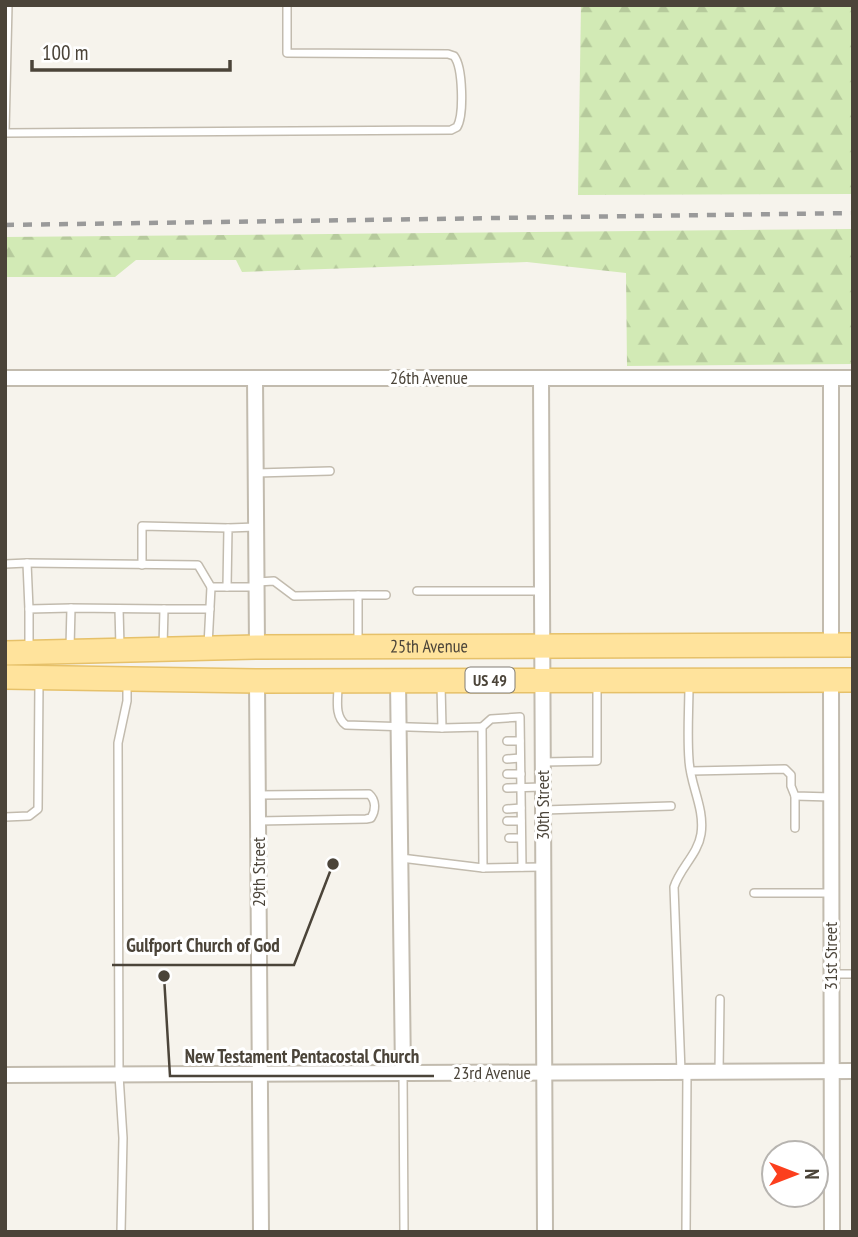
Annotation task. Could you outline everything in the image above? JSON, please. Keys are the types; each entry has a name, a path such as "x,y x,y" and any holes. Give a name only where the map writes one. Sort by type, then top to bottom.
{"main road":[{"name":"25th Avenue","path":"5,653 208,647 842,645"},
{"name":"25th Avenue","path":"5,677 257,681 842,680"}],"street":[{"name":"26th Avenue","path":"5,378 853,378"},
{"path":"255,378 257,647"},
{"name":"30th Street","path":"541,378 545,1232"},
{"path":"831,378 842,645"},
{"name":"31st Street","path":"832,1232 831,797 842,680"},
{"name":"29th Street","path":"257,681 261,1232"},
{"path":"398,681 403,1073"},
{"name":"23rd Avenue","path":"5,1075 853,1071"}],"lane":[{"path":"8,5 5,133 451,130 457,127 461,113 460,68 454,56 287,52 287,5"},
{"path":"256,473 330,471"},
{"path":"142,565 142,526 256,527"},
{"path":"227,587 228,528"},
{"path":"27,563 29,652"},
{"path":"5,564 198,565 211,587 208,647"},
{"path":"211,587 257,585 274,581 294,596 386,595"},
{"path":"417,591 542,591"},
{"path":"358,595 358,646"},
{"path":"70,650 71,608"},
{"path":"29,609 210,609"},
{"path":"119,609 120,649"},
{"path":"163,648 164,609"},
{"path":"5,817 29,816 38,809 39,678"},
{"path":"121,1232 123,1138 119,1075 118,743 127,701 127,679"},
{"path":"441,680 442,728"},
{"path":"543,762 597,761 597,680"},
{"path":"686,1232 684,1072 674,887 678,873 690,858 701,835 700,806 689,762 689,680"},
{"path":"338,681 338,715 346,725 482,727 491,719 520,718 522,867"},
{"path":"482,727 486,759 482,774 487,788 483,808 487,821 484,868"},
{"path":"506,741 520,741"},
{"path":"507,759 520,758"},
{"path":"691,771 785,769 791,775 795,796 795,828"},
{"path":"482,774 491,774"},
{"path":"507,774 521,774"},
{"path":"507,788 543,788"},
{"path":"258,795 369,794 374,802 374,814 366,819 258,821"},
{"path":"795,796 831,797"},
{"path":"543,810 671,806"},
{"path":"483,808 492,808"},
{"path":"507,809 521,808"},
{"path":"506,821 521,821"},
{"path":"509,838 522,838"},
{"path":"400,858 484,868 543,867"},
{"path":"754,893 830,893"},
{"path":"831,974 853,974"},
{"path":"719,1072 720,999"},
{"path":"403,1073 404,1232"}],"green space":[{"path":"581,5 853,5 853,194 578,195"},
{"path":"853,229 853,364 627,366 626,273 527,262 242,272 236,260 136,260 115,277 5,277 5,237"}],"railway":[{"path":"5,225 853,213"}],"place":[{"name":"Gulfport Church of God","path":"333,864"},
{"name":"New Testament Pentacostal Church","path":"164,976"}]}
